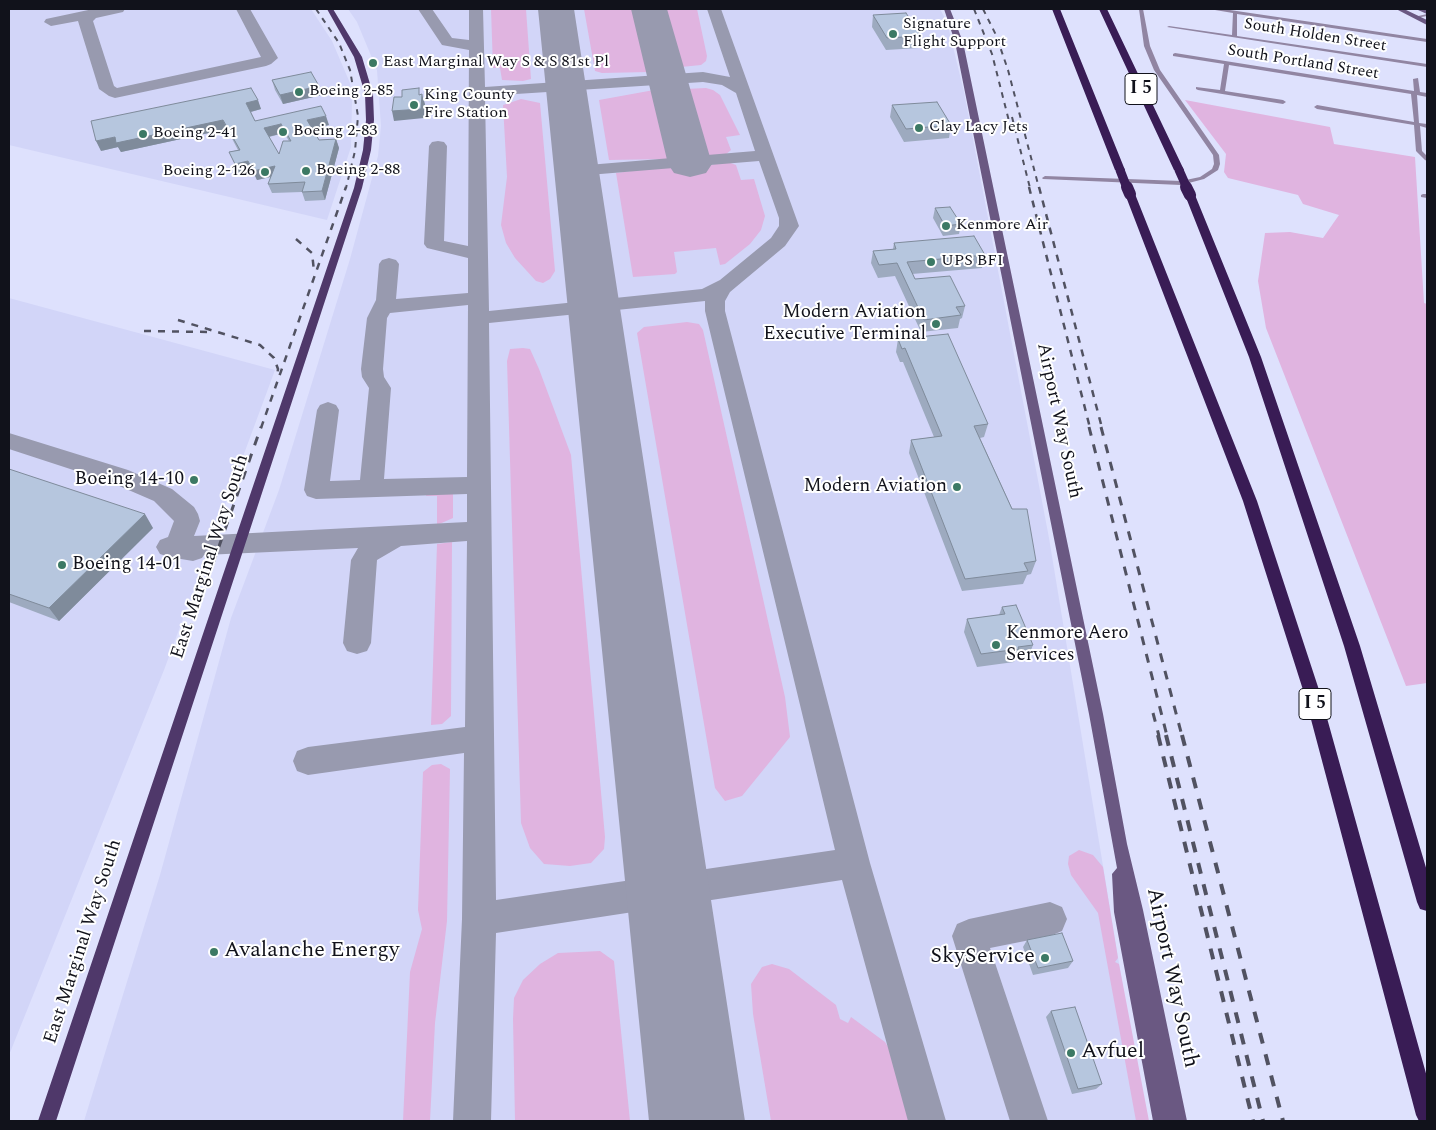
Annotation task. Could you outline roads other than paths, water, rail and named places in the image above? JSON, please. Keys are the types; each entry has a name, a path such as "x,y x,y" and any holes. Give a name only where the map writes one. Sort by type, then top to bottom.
{"highway":[{"name":"I 5","path":"1056,9 1250,501 1312,692 1427,1115"},
{"name":"I 5","path":"1103,9 1190,195 1255,357 1352,646 1427,902"}],"main road":[{"name":"East Marginal Way South","path":"47,1121 358,188 367,150 370,120 369,94 358,57 330,9"},
{"name":"Airport Way South","path":"947,9 953,21 959,42 1096,714 1119,844 1178,1121"},
{"path":"1399,9 1427,23"},
{"path":"1420,9 1427,14"},
{"name":"Airport Way South","path":"1119,844 1122,912 1162,1121"}],"street":[{"path":"1044,178 1181,183 1202,178 1215,170 1218,164 1216,156 1157,70 1147,46 1141,9"},
{"path":"1215,9 1427,40"},
{"path":"1234,36 1235,12"},
{"path":"1416,17 1427,14"},
{"name":"South Holden Street","path":"1169,27 1427,66"},
{"name":"South Portland Street","path":"1175,55 1427,95"},
{"path":"1222,92 1227,63"},
{"path":"1416,79 1415,93 1420,154 1427,159"},
{"path":"1198,88 1283,102"},
{"path":"1317,108 1427,126"}],"railway":[{"path":"316,9 339,43 350,70 358,116 355,151 346,188"},
{"path":"974,9 992,54 1010,125"},
{"path":"983,9 996,35 1008,70 1039,188"},
{"path":"1012,117 1030,188"},
{"path":"261,428 346,187"},
{"path":"1029,187 1090,428"},
{"path":"1039,187 1102,428"},
{"path":"296,239 312,253 314,271"},
{"path":"178,320 260,345 274,358 278,369 277,377"},
{"path":"144,331 209,332"},
{"path":"183,649 261,427"},
{"path":"1089,427 1167,736"},
{"path":"1101,427 1182,736"},
{"path":"1153,713 1159,736"},
{"path":"1158,735 1253,1121"},
{"path":"1166,735 1263,1121"},
{"path":"1182,735 1283,1121"}],"place":[{"name":"Signature Flight Support","path":"893,34"},
{"name":"East Marginal Way S & S 81st Pl","path":"373,63"},
{"name":"Boeing 2-85","path":"299,92"},
{"name":"King County Fire Station","path":"414,105"},
{"name":"Clay Lacy Jets","path":"919,128"},
{"name":"Boeing 2-83","path":"283,132"},
{"name":"Boeing 2-41","path":"143,134"},
{"name":"Boeing 2-88","path":"306,171"},
{"name":"Boeing 2-126","path":"265,172"},
{"name":"Kenmore Air","path":"946,226"},
{"name":"UPS BFI","path":"931,262"},
{"name":"Modern Aviation Executive Terminal","path":"936,324"},
{"name":"Boeing 14-10","path":"194,480"},
{"name":"Modern Aviation","path":"957,487"},
{"name":"Boeing 14-01","path":"62,565"},
{"name":"Kenmore Aero Services","path":"996,645"},
{"name":"Avalanche Energy","path":"214,952"},
{"name":"SkyService","path":"1045,958"},
{"name":"Avfuel","path":"1071,1053"}]}
